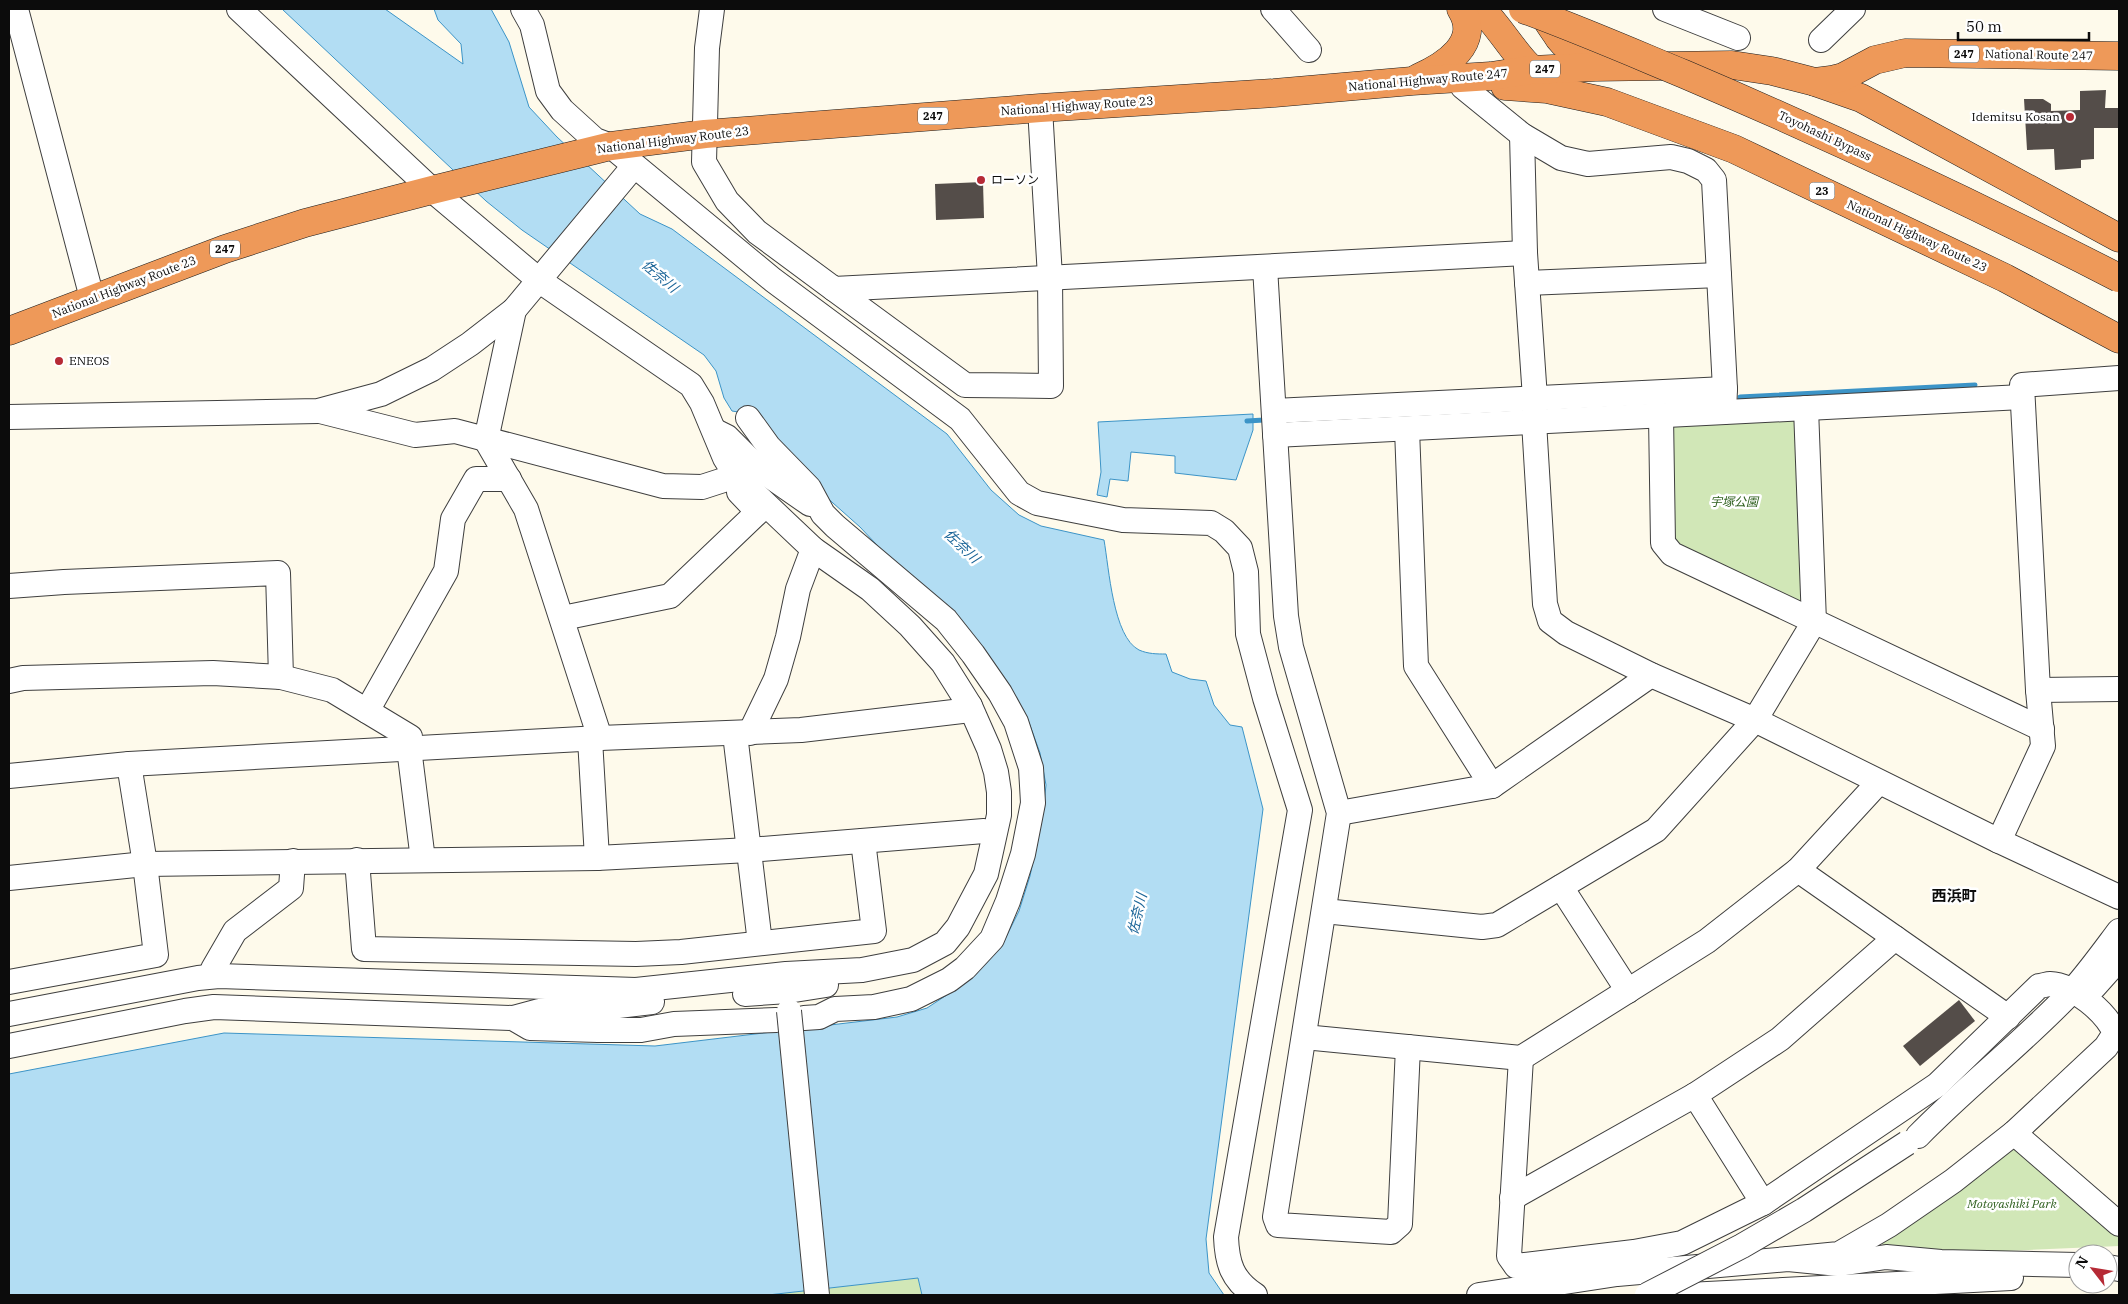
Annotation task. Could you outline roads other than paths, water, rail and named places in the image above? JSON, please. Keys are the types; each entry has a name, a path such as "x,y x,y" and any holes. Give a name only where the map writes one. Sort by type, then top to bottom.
{"highway":[{"path":"1412,80 1443,66 1459,50 1468,31 1467,21 1461,9"},
{"path":"1481,9 1493,20 1531,70 1551,81 1594,90 1638,105 1734,149"},
{"name":"Toyohashi Bypass","path":"1523,9 1566,24 1777,114 2029,232 2119,278"},
{"path":"1509,85 1524,80 1538,59 1540,48 1531,9"},
{"path":"1538,9 1569,50 1590,59 1618,66"},
{"name":"Toyohashi Bypass","path":"1551,9 1781,104 2033,223 2119,266"},
{"name":"National Route 247","path":"1815,82 1837,78 1875,60 1905,53 2119,56"},
{"name":"National Highway Route 247","path":"1274,93 1412,80 1491,76 1531,70 1618,66 1732,65 1772,71 1815,82"},
{"path":"1815,82 1861,98 2119,238"},
{"name":"National Highway Route 23","path":"1509,85 1548,89 1607,102 1734,149 2005,278 2119,339"},
{"name":"National Highway Route 247","path":"1274,93 1509,85"},
{"name":"National Highway Route 23","path":"9,331 225,249 305,223 602,148 706,134 1040,108 1274,93"}],"street":[{"path":"16,9 92,298"},
{"path":"239,9 440,188 544,277 691,385 715,432 742,496 758,512 670,596 563,618"},
{"path":"523,9 532,25 548,91 562,110 602,148 630,170 960,419 1019,493 1037,503 1123,520 1212,523 1224,531 1240,548 1246,572 1248,634 1265,698 1300,810 1226,1237 1227,1257 1234,1274 1248,1290 1256,1295"},
{"path":"712,9 707,48 704,162 727,202 757,232 965,385 1052,386 1050,278 1040,108"},
{"path":"1273,9 1309,50"},
{"path":"1665,9 1738,38"},
{"path":"1821,40 1853,9"},
{"path":"1463,87 1522,135 1561,158 1588,164 1671,157 1688,161 1706,170 1714,180 1725,389 1724,412"},
{"path":"1522,135 1525,253 1535,398 1534,422 1545,604 1550,621 1566,633 1650,675 1755,720 1878,783 2119,897"},
{"path":"9,417 318,411 382,394 423,373 470,344 514,310 544,277 630,170"},
{"path":"834,289 1525,253"},
{"path":"1265,266 1286,616 1291,647 1339,813 1275,1217 1278,1225 1391,1232 1400,1224 1408,1047"},
{"path":"1527,283 1720,275"},
{"path":"514,310 486,440 526,509 563,618 595,739 597,858"},
{"path":"1999,841 2044,746 2038,690 2022,385 2119,378"},
{"path":"1274,411 1725,389"},
{"path":"1275,435 2022,397"},
{"path":"1324,911 1482,927 1497,925 1656,830 1755,720 1814,622 1806,408"},
{"path":"318,411 415,435 455,431 663,486 702,487 733,477"},
{"path":"1661,416 1663,542 1672,554 2042,729"},
{"path":"748,418 769,447 809,488 823,514"},
{"path":"1407,429 1416,666 1492,786"},
{"path":"9,1046 214,1007 513,1018 539,1011 602,1008 715,996 819,1017 835,1009 874,1007 910,998 949,980 965,968 992,938 1008,901 1023,854 1032,804 1031,768 1016,722 1000,693 946,620 823,514 758,468 732,442 715,432"},
{"path":"733,477 813,549 870,589 910,626 943,663 989,749 999,792 999,815 986,874 958,926 945,943 913,960 891,966 789,1010"},
{"path":"367,711 446,571 453,519 476,479 509,479"},
{"path":"760,943 749,850 743,733 776,680 788,637 798,589 813,549"},
{"path":"9,586 278,573 281,677"},
{"path":"9,681 23,678 213,674 281,677 332,690 410,737 409,748 423,860"},
{"path":"1339,813 1492,786 1650,675"},
{"path":"2038,690 2119,689"},
{"path":"9,776 129,764 409,748 802,730 966,709"},
{"path":"891,966 900,951 922,944 939,933 966,888 977,862 988,807 982,766 966,709"},
{"path":"9,982 156,955 145,864 129,764"},
{"path":"1304,1037 1520,1058 1707,942 1798,870 1878,783"},
{"path":"9,878 145,864 597,858 749,850 984,831"},
{"path":"357,860 364,949 636,954 681,952 874,931 863,841"},
{"path":"214,976 213,969 234,931 291,888 293,861"},
{"path":"1798,870 2008,1017"},
{"path":"1561,887 1628,991"},
{"path":"1647,1295 1742,1246 1804,1210 1957,1112 2054,1029 2119,931"},
{"path":"1512,1198 1695,1095 1780,1040 1896,938"},
{"path":"2078,994 2119,959"},
{"path":"9,1014 214,976 636,990 786,974 862,970 891,966"},
{"path":"1479,1295 1617,1274 1839,1254 1889,1225 1953,1181 2014,1133 2113,1050 2115,1033 2111,1024 2078,994 2050,984 2039,986 1937,1085 1763,1203 1682,1243 1634,1252 1516,1266 1509,1256 1520,1058"},
{"path":"789,1010 817,1295"},
{"path":"1695,1095 1763,1203"},
{"path":"2014,1133 2119,1224"},
{"path":"1788,1259 1839,1264 1886,1257 1941,1262 2068,1265"},
{"path":"1688,1295 2068,1275"}],"water":[{"name":"佐奈川","path":"282,9 385,9 463,64 461,44 438,20 434,9 491,9 509,42 529,107 557,137 640,214 672,229 947,434 991,490 1019,515 1041,526 1104,540 1110,584 1118,617 1130,643 1142,651 1152,654 1166,654 1172,672 1190,679 1206,681 1214,705 1230,725 1242,727 1263,809 1206,1239 1209,1273 1224,1295 922,1295 918,1278 768,1295 9,1295 9,1074 224,1033 655,1046 897,1017 927,1008 968,981 1005,939 1019,911 1030,876 1043,813 1046,785 1040,753 1027,717 988,654 949,612 923,594 860,527 824,495 751,414 732,411 724,398 716,371 704,355 522,230 486,201"},
{"path":"1253,414 1253,430 1236,480 1175,473 1175,456 1131,452 1128,481 1110,479 1107,497 1097,495 1101,472 1098,422"}],"waterway":[{"path":"1740,397 1975,385"},
{"path":"1247,421 1264,420"}],"place":[{"name":"Idemitsu Kosan","path":"2070,117"},
{"name":"ローソン","path":"981,180"},
{"name":"ENEOS","path":"59,361"}],"district":[{"name":"西浜町","path":"1954,896"}],"park label":[{"name":"宇塚公園","path":"1734,502"},
{"name":"Motoyashiki Park","path":"2012,1204"}]}
